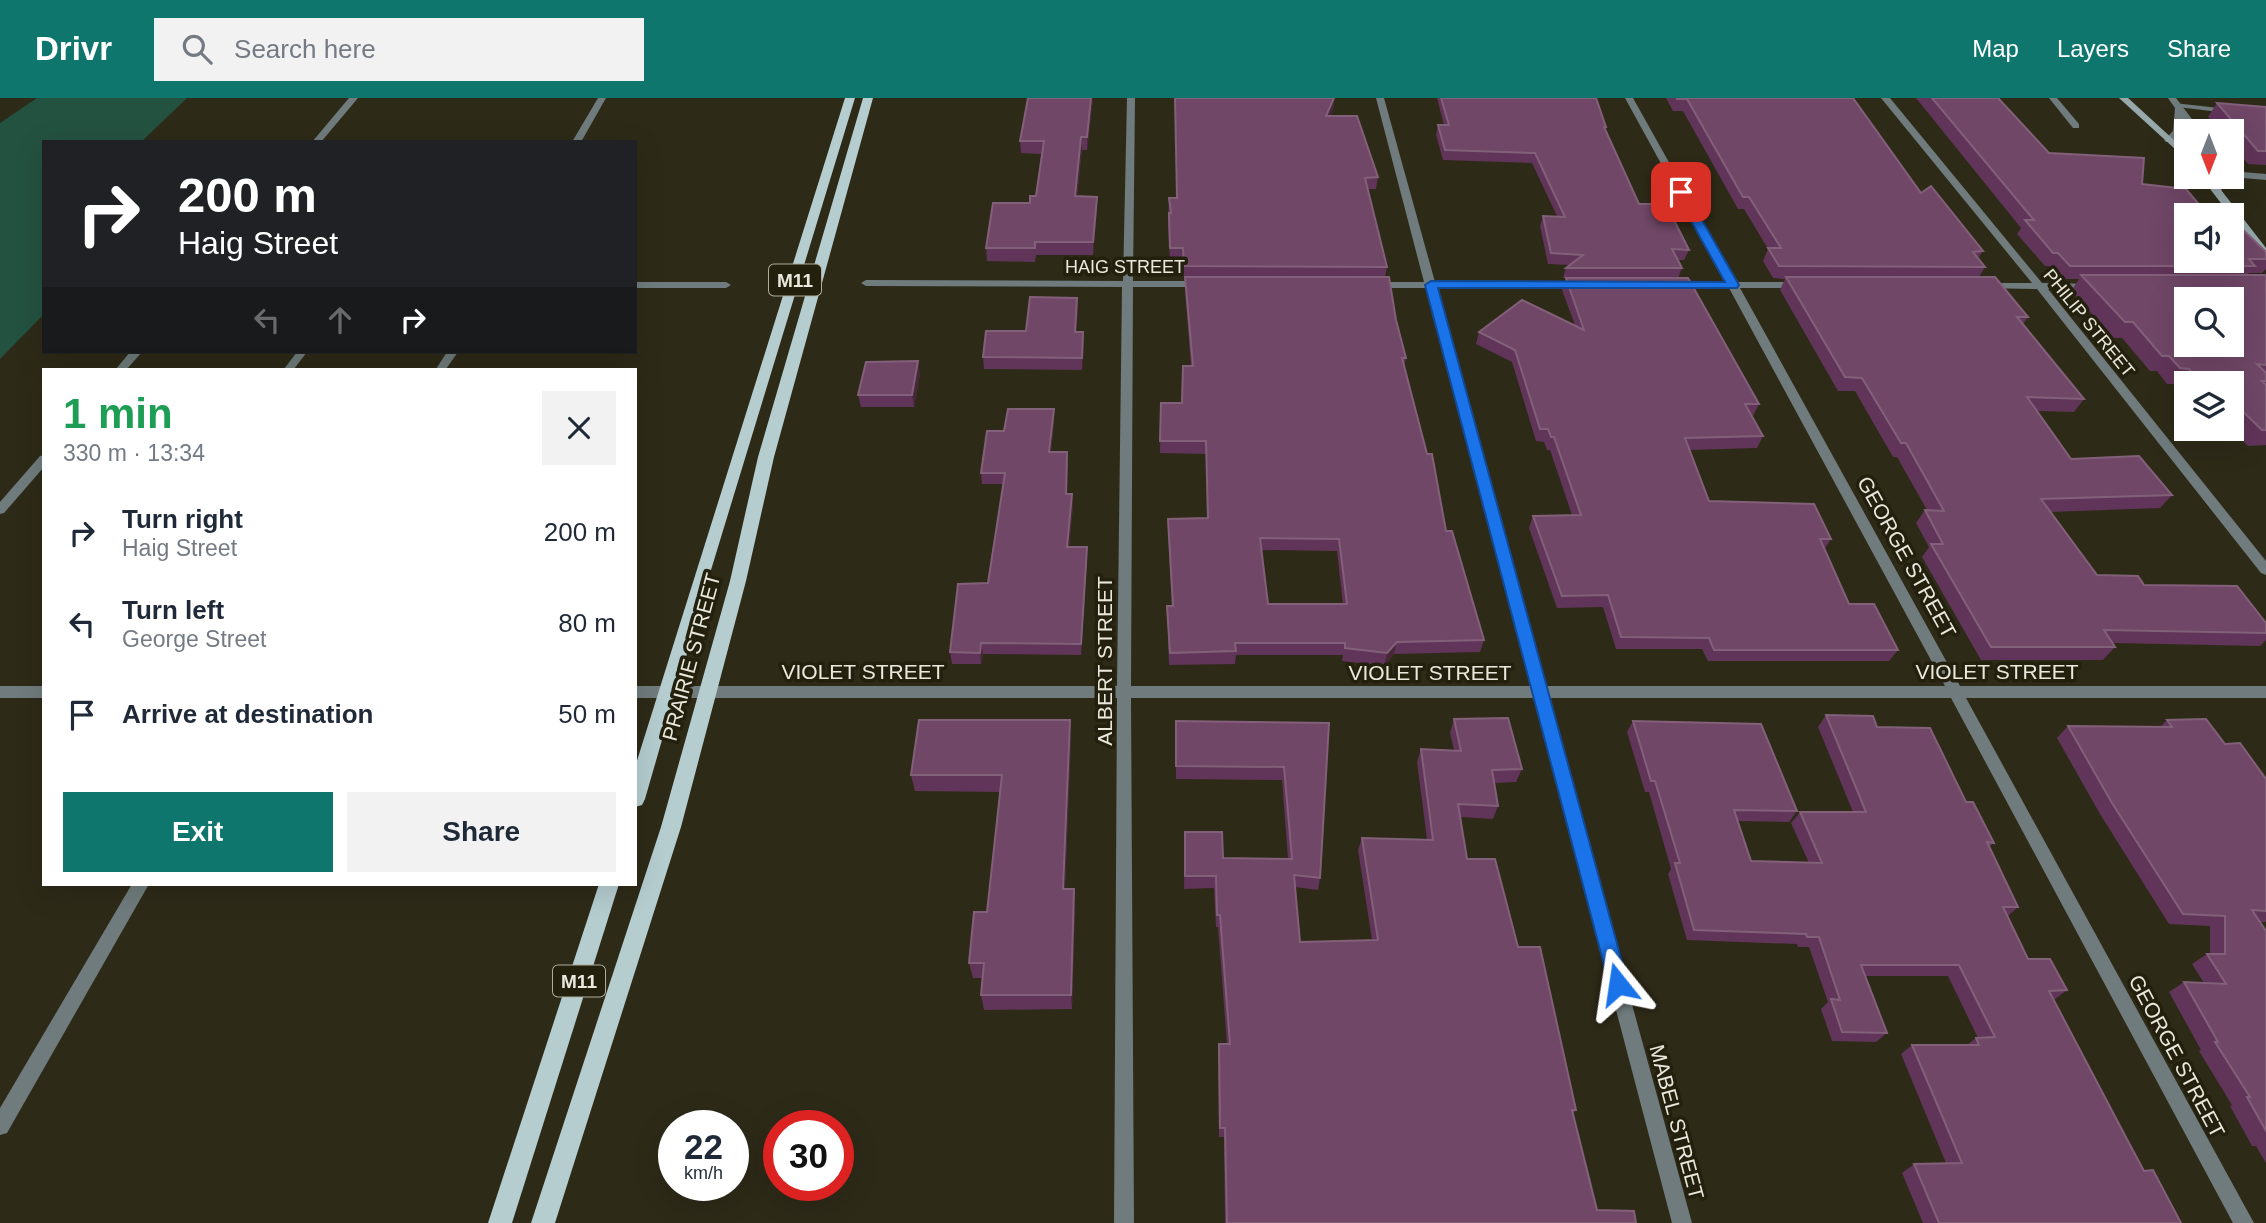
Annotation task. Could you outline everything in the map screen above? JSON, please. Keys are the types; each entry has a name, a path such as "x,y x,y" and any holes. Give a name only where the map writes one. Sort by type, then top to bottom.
{"main road":[{"name":"PRAIRIE STREET","path":"637,793 703,570 850,98"},
{"name":"PRAIRIE STREET","path":"543,1223 671,828 738,581 766,457 868,98"},
{"path":"2123,98 2174,145"},
{"path":"2215,189 2262,245 2266,255"},
{"name":"M11","path":"500,1223 608,886"}],"street":[{"path":"318,140 354,98"},
{"path":"577,140 602,98"},
{"name":"ALBERT STREET","path":"1124,1223 1125,693 1131,98"},
{"name":"MABEL STREET","path":"1380,98 1682,1223"},
{"name":"GEORGE STREET","path":"1629,98 2244,1223"},
{"name":"PHILIP STREET","path":"1885,98 1966,194 2266,570"},
{"path":"2169,140 2179,130 2176,104"},
{"path":"2176,104 2188,119"},
{"path":"2244,175 2266,177"},
{"path":"2218,189 2219,194"},
{"name":"HAIG STREET","path":"866,282 1210,284"},
{"path":"637,285 726,285"},
{"path":"1362,285 1596,285"},
{"path":"1664,285 1816,285"},
{"path":"1968,286 2104,285"},
{"path":"122,368 134,354"},
{"path":"0,510 42,461"},
{"path":"0,692 42,692"},
{"name":"VIOLET STREET","path":"637,692 2266,692"},
{"path":"0,1126 140,886"}],"lane":[{"path":"2053,98 2076,126"},
{"path":"2176,104 2232,112"},
{"path":"290,368 300,354"}],"green space":[{"path":"37,98 187,98 143,140 42,140 42,316 0,359 0,123"}],"building":[{"path":"1028,98 1091,98 1087,137 1081,137 1075,196 1097,197 1093,242 1035,242 1035,248 986,248 993,203 1030,203 1030,196 1036,196 1044,141 1020,141"},
{"path":"1175,98 1334,98 1326,116 1357,116 1378,177 1365,178 1387,267 1184,266 1183,248 1170,248 1169,198 1177,198"},
{"path":"1441,98 1596,98 1604,127 1639,204 1666,204 1689,250 1672,249 1682,268 1566,268 1583,255 1551,253 1543,216 1565,217 1535,153 1445,150 1438,125 1449,125"},
{"path":"1677,98 1853,98 1921,193 1931,186 1983,251 1973,252 1985,267 1779,266 1768,248 1781,248 1749,197 1743,197 1687,99"},
{"path":"1932,98 1998,98 2049,153 2144,158 2142,184 2186,189 2198,203 2174,203 2174,266 2070,266 2058,253 2053,253 2025,220 2034,220"},
{"path":"2217,103 2266,107 2266,151 2258,151 2244,135 2244,119 2231,119"},
{"path":"2244,231 2266,252 2266,259 2249,259 2255,266 2244,266"},
{"path":"2081,275 2265,275 2266,365 2257,364 2266,373 2266,381 2262,381 2266,385 2266,430 2262,430 2244,413 2244,371 2191,371 2180,368 2169,356 2162,356 2133,322 2125,322"},
{"path":"1185,277 1389,277 1406,358 1402,358 1427,454 1432,454 1446,531 1452,531 1484,640 1397,642 1387,653 1345,648 1345,643 1235,643 1236,651 1170,653 1167,606 1173,606 1168,519 1208,518 1206,441 1160,441 1161,403 1182,403 1183,366 1193,366","holes":["1260,538 1339,539 1347,604 1268,604"]},
{"path":"1786,277 1995,277 2028,317 2017,317 2084,399 2027,397 2071,459 2139,456 2172,495 2041,499 2097,575 2138,576 2144,585 2237,586 2266,623 2266,633 2104,630 2115,647 1991,647 1931,544 1943,544 1925,510 1944,511 1906,443 1901,443 1862,378 1845,377"},
{"path":"1566,278 1688,278 1759,404 1745,404 1763,436 1685,438 1709,501 1814,504 1831,539 1820,539 1849,604 1874,604 1898,650 1714,650 1709,638 1621,637 1608,595 1562,596 1533,516 1581,515 1554,437 1551,437 1548,429 1540,429 1515,350 1479,332 1522,300 1584,330"},
{"path":"1030,297 1077,298 1075,332 1083,332 1082,358 983,357 986,331 1026,331"},
{"path":"918,361 912,395 858,395 866,362"},
{"path":"1008,409 1054,409 1049,452 1067,452 1066,494 1072,494 1067,547 1087,547 1081,644 981,643 980,653 950,652 958,584 988,583 1005,473 981,473 987,431 1004,431"},
{"path":"1826,715 1873,716 1877,727 1930,728 1966,802 1973,802 1994,843 1987,842 2018,907 2003,907 2028,959 2050,959 2067,990 2049,991 2144,1171 2153,1170 2181,1223 1939,1223 1914,1164 1962,1163 1912,1045 1979,1045 1976,1038 1995,1037 1959,965 1861,965 1887,1033 1842,1032 1831,999 1840,1000 1819,937 1807,937 1806,934 1694,930 1675,863 1680,863 1633,721 1761,724 1797,811 1734,810 1751,861 1822,863 1800,812 1866,812"},
{"path":"1508,718 1522,769 1492,770 1498,806 1458,804 1467,859 1495,859 1518,947 1540,947 1576,1110 1572,1110 1597,1210 1634,1211 1636,1223 1227,1223 1225,1128 1220,1128 1219,1044 1230,1044 1220,915 1217,915 1216,876 1185,876 1185,832 1222,832 1223,858 1292,859 1284,767 1176,766 1176,721 1329,723 1320,878 1294,875 1300,942 1378,940 1362,838 1433,840 1421,749 1461,751 1454,719"},
{"path":"2206,719 2225,744 2240,743 2266,779 2266,911 2252,910 2266,931 2266,1131 2247,1097 2250,1097 2215,1042 2218,1042 2184,982 2226,984 2207,954 2225,954 2225,916 2183,914 2112,803 2068,726 2172,727 2167,720"},
{"path":"919,720 1070,720 1063,889 1074,889 1071,995 981,995 984,963 969,963 974,912 987,912 1002,775 911,775"}],"route":[{"path":"1618,984 1431,285 1733,285 1681,192"}]}
